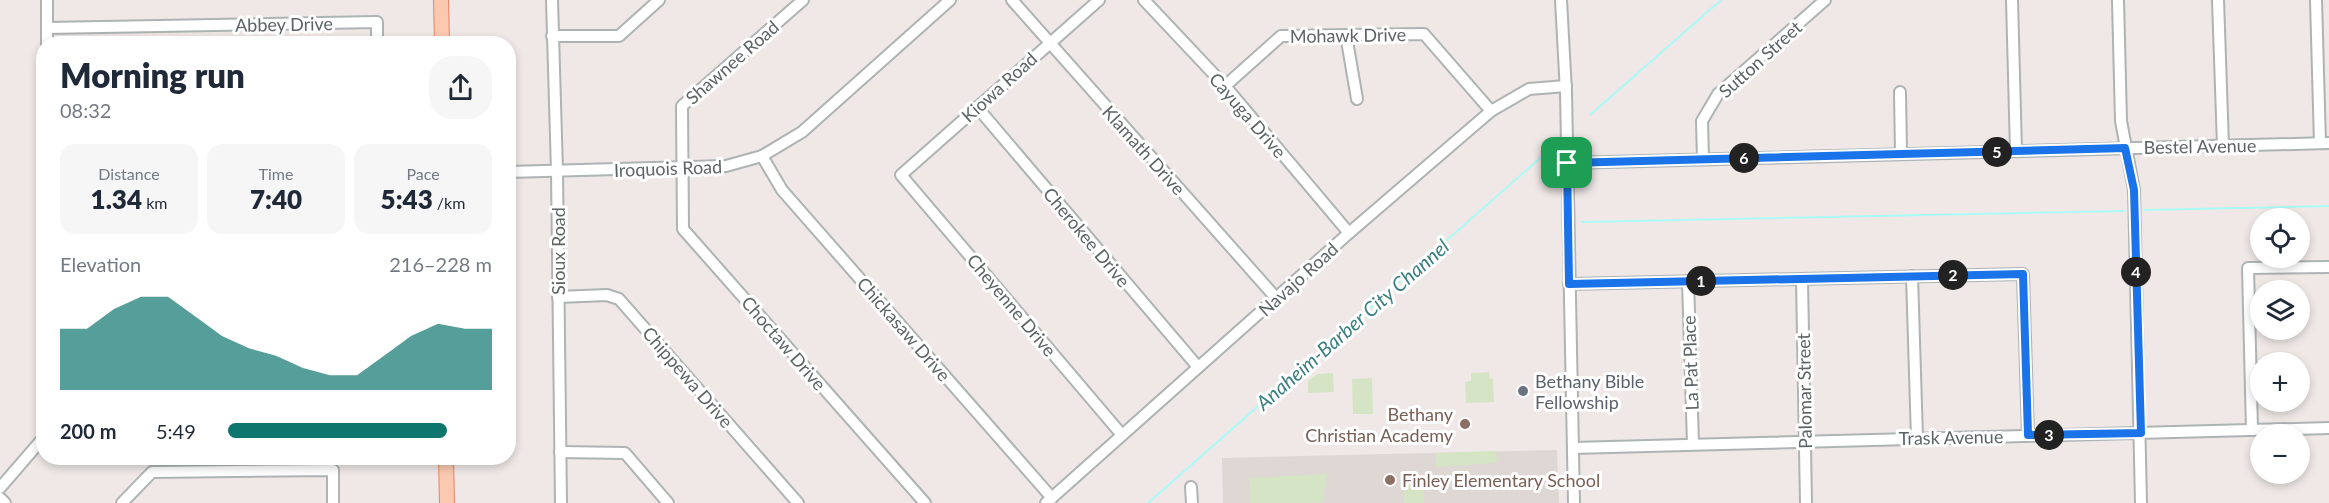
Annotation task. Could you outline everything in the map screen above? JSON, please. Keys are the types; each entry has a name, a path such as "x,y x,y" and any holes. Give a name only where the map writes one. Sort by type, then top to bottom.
{"main road":[{"path":"441,0 442,36"},
{"path":"446,465 447,503"}],"street":[{"path":"47,0 47,36"},
{"name":"Sioux Road","path":"552,0 557,171 561,503"},
{"path":"552,36 619,36 659,0"},
{"name":"Shawnee Road","path":"683,169 682,106 803,0"},
{"name":"Iroquois Road","path":"516,172 683,169 726,166 762,156 802,132 950,0"},
{"name":"Klamath Drive","path":"1012,0 1277,299"},
{"name":"Kiowa Road","path":"901,175 1048,42 1099,0"},
{"name":"Cayuga Drive","path":"1144,0 1225,86 1349,233"},
{"path":"1561,0 1566,86 1574,503"},
{"name":"Sutton Street","path":"1703,159 1702,121 1718,94 1825,0"},
{"path":"2012,0 2016,151"},
{"path":"2118,0 2121,121 2134,190 2141,503"},
{"path":"2218,0 2223,146"},
{"path":"2316,0 2325,143"},
{"name":"Abbey Drive","path":"47,28 377,22 377,36"},
{"name":"Mohawk Drive","path":"1225,86 1281,36 1424,34 1491,111"},
{"path":"1346,35 1357,99"},
{"name":"Navajo Road","path":"1049,501 1349,233 1491,111 1529,89 1566,86"},
{"path":"1900,92 1901,154"},
{"name":"Cherokee Drive","path":"977,107 1198,367"},
{"name":"Bestel Avenue","path":"1567,163 2325,143"},
{"name":"Chickasaw Drive","path":"762,156 783,190 1049,501"},
{"name":"Choctaw Drive","path":"683,169 683,229 925,503"},
{"name":"Cheyenne Drive","path":"901,175 1122,435"},
{"path":"2252,424 2248,268 2329,267"},
{"path":"1569,284 2023,274 2028,435"},
{"path":"1912,276 1917,438"},
{"name":"Palomar Street","path":"1802,279 1806,503"},
{"name":"La Pat Place","path":"1688,281 1693,444"},
{"name":"Chippewa Drive","path":"558,297 607,295 619,299 798,503"},
{"name":"Trask Avenue","path":"2310,428 2329,428"},
{"name":"Trask Avenue","path":"1573,448 2250,430"},
{"path":"0,488 36,446"},
{"path":"560,452 625,453 668,503"},
{"path":"122,503 152,472 333,470 333,503"},
{"path":"1191,487 1192,503"},
{"path":"0,498 5,503"}],"shaded area":[{"name":"Finley Elementary School","path":"1557,450 1559,503 1223,503 1222,458"}],"green space":[{"path":"1489,372 1490,379 1493,379 1494,402 1466,403 1465,382 1471,381 1471,373"},
{"path":"1333,373 1334,392 1308,393 1308,381 1317,374"},
{"path":"1372,378 1373,414 1353,414 1352,379"},
{"path":"1496,451 1497,463 1436,467 1436,453"},
{"path":"1327,474 1322,503 1250,503 1249,478"},
{"path":"1423,481 1424,503 1404,503 1404,482"}],"waterway":[{"name":"Anaheim-Barber City Channel","path":"1590,115 1721,0"},
{"name":"Anaheim-Barber City Channel","path":"1148,503 1555,145"},
{"path":"2144,210 2329,206"},
{"path":"1582,222 2124,211"}],"place":[{"name":"Bethany Bible Fellowship","path":"1523,391"},
{"name":"Bethany Christian Academy","path":"1465,424"},
{"name":"Finley Elementary School","path":"1390,480"}],"route":[{"path":"2125,148 2134,190 2141,433 2028,435 2023,274 1569,284 1567,163 2125,148"}]}
